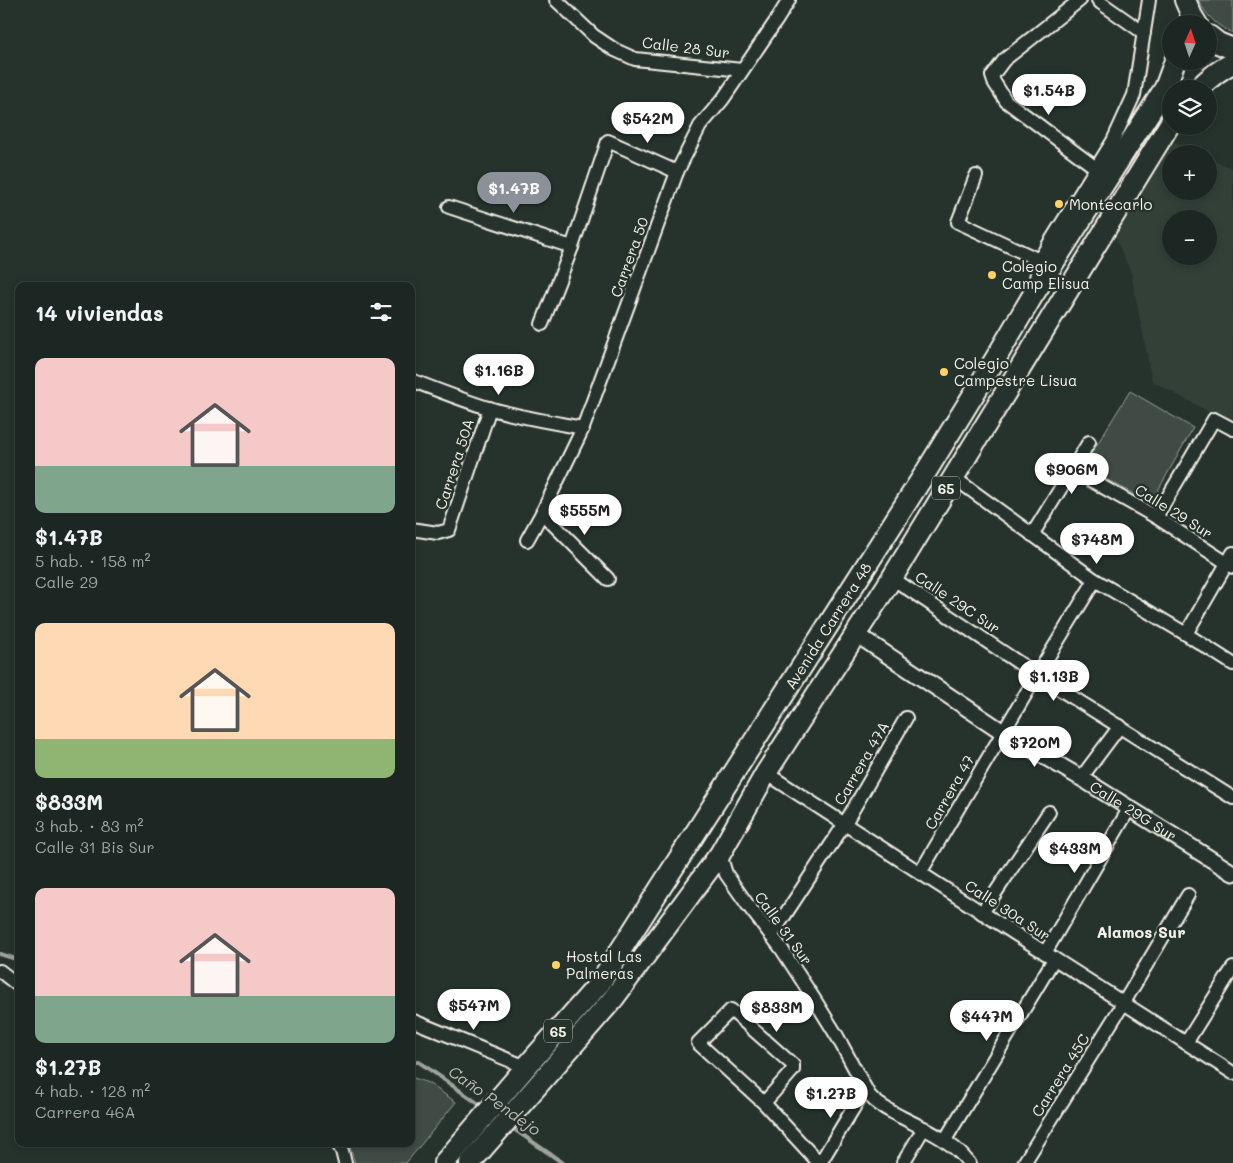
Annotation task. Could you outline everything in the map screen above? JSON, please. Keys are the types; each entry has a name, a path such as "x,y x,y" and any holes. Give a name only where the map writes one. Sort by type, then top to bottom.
{"main road":[{"path":"1182,15 1184,0"},
{"path":"1184,0 1192,15"},
{"path":"1218,43 1233,49"},
{"path":"1208,80 1233,63"},
{"name":"Avenida Carrera 48","path":"470,1163 486,1129 522,1072 599,984 924,475 1033,295 1165,88 1171,70"},
{"name":"Avenida Carrera 48","path":"444,1163 536,1088 613,999 720,854 766,773 892,578 1163,135"}],"street":[{"name":"Calle 28 Sur","path":"556,0 594,36 615,50 635,59 742,70"},
{"name":"Carrera 50","path":"526,540 542,513 583,428 677,172 700,126 723,99 789,0"},
{"path":"1080,0 1004,60 992,76 1006,101 1096,168"},
{"path":"1098,0 1101,4 1144,32"},
{"path":"1033,295 1039,260 1113,142 1134,95 1149,0"},
{"path":"542,324 572,247 608,141 677,172"},
{"path":"976,176 958,222 1039,260"},
{"path":"449,207 572,247"},
{"path":"415,382 490,408 583,428"},
{"name":"Carrera 50A","path":"415,530 438,533 449,530 490,408"},
{"path":"1156,517 1214,419 1233,429"},
{"path":"1032,535 1088,442"},
{"name":"Calle 29 Sur","path":"1071,469 1231,561"},
{"path":"953,477 1095,580 1233,664"},
{"path":"542,513 608,579"},
{"path":"1186,634 1231,561"},
{"name":"Calle 29C Sur","path":"892,578 1037,675 1233,798"},
{"name":"Carrera 47","path":"920,873 1095,580"},
{"name":"Calle 29G Sur","path":"856,634 1003,732 1129,809 1231,868"},
{"name":"Carrera 47A","path":"772,936 844,824 906,718"},
{"path":"1081,778 1120,726"},
{"name":"Calle 30a Sur","path":"766,773 1233,1073"},
{"path":"945,1140 1129,809"},
{"path":"982,913 1049,812"},
{"name":"Calle 31 Sur","path":"720,854 726,874 782,948 837,1036 865,1089 873,1100 884,1109 945,1140 959,1151 969,1163"},
{"name":"Carrera 45C","path":"1024,1163 1188,895"},
{"path":"1186,1043 1233,968"},
{"path":"0,970 15,983"},
{"path":"764,1104 793,1070 793,1065 731,1010 698,1044 764,1104 820,1163 865,1089"},
{"path":"415,1022 522,1072"},
{"path":"903,1163 924,1128"},
{"path":"340,1147 345,1163"}],"shaded area":[{"path":"1198,0 1233,0 1233,33 1218,25 1218,15 1208,15"},
{"path":"1170,140 1180,145 1167,145"},
{"path":"1162,153 1162,200 1217,200 1217,162 1233,169 1233,425 1152,381 1131,273 1113,232"},
{"path":"1130,391 1193,428 1151,503 1083,467"},
{"path":"415,1078 428,1083 456,1102 406,1163 355,1163 350,1147 415,1147"}],"waterway":[{"name":"Caño Pendejo","path":"0,954 15,959"},
{"name":"Caño Pendejo","path":"415,1062 419,1062 483,1107"},
{"name":"Caño Pendejo","path":"511,1127 563,1163"}],"place":[{"name":"Montecarlo","path":"1059,204"},
{"name":"Colegio Camp Elisua","path":"992,275"},
{"name":"Colegio Campestre Lisua","path":"944,372"},
{"name":"Hostal Las Palmeras","path":"556,965"}],"district":[{"name":"Alamos Sur","path":"1141,931"}]}
